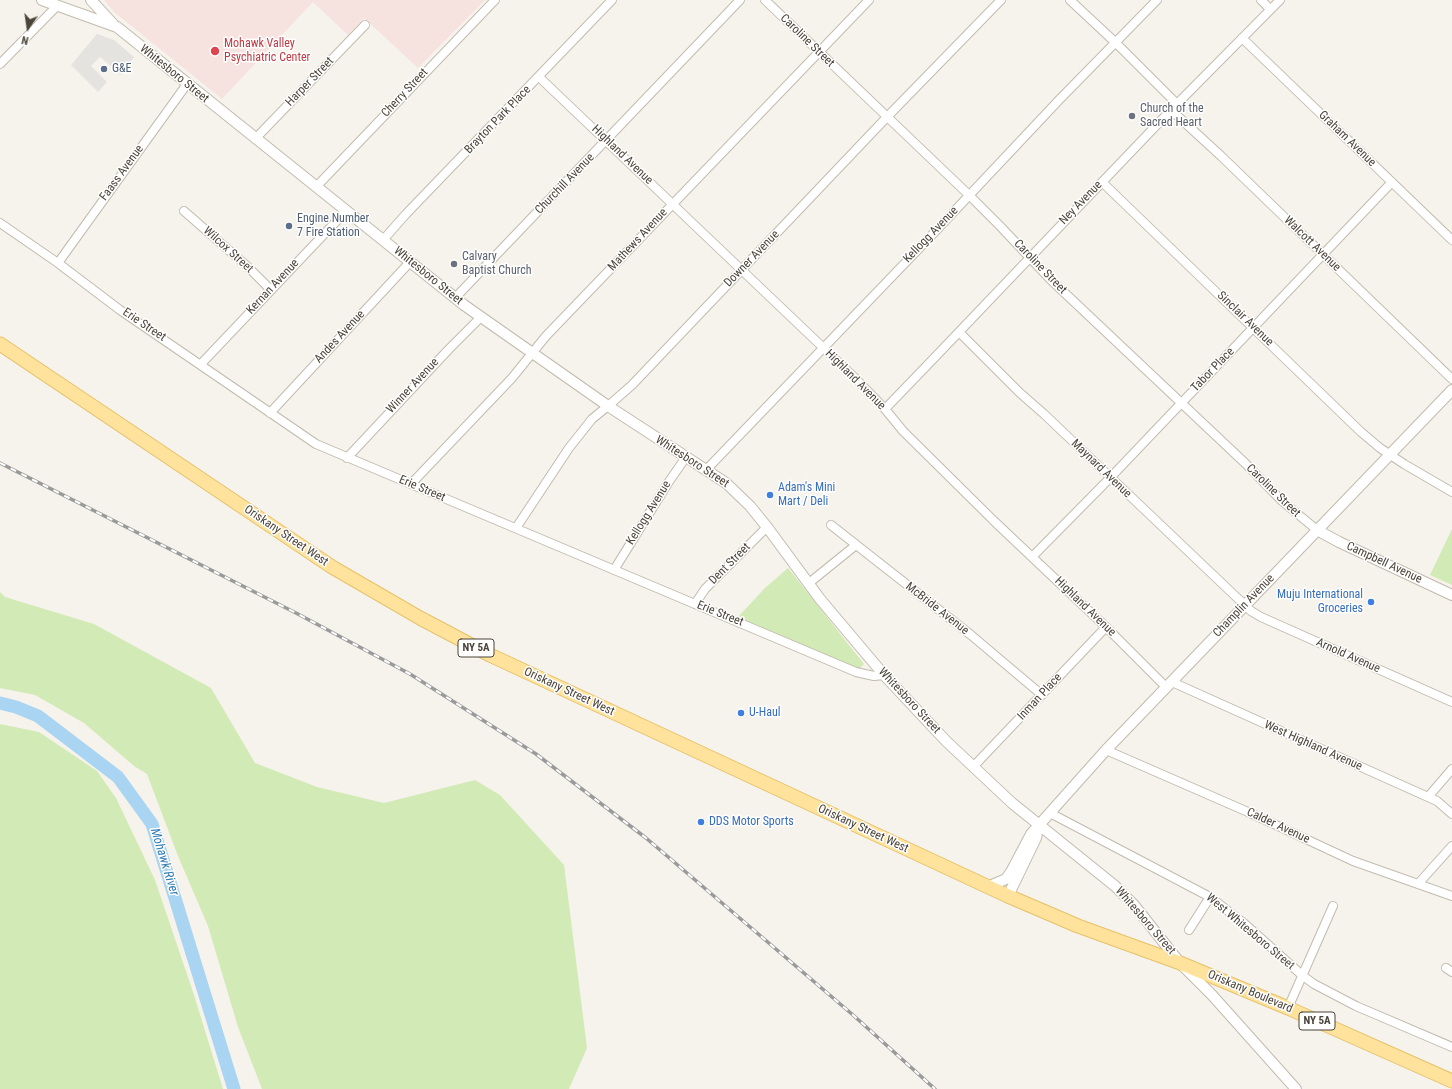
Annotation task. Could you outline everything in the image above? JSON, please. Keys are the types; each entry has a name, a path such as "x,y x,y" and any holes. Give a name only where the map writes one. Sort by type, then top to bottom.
{"main road":[{"name":"Oriskany Street West","path":"0,344 313,554 420,618 490,655 987,887 1078,926 1180,963"},
{"name":"Oriskany Boulevard","path":"1180,963 1288,1008 1452,1081"}],"street":[{"name":"Whitesboro Street","path":"42,0 117,27 255,139 481,317 608,406 726,483 737,493 767,527 854,641 946,741 1012,803 1115,886 1139,911 1180,963 1212,995 1296,1089"},
{"path":"91,0 117,27"},
{"name":"Cherry Street","path":"316,187 495,0"},
{"name":"Brayton Park Place","path":"383,240 406,214 612,0"},
{"name":"Churchill Avenue","path":"456,298 740,0"},
{"name":"Caroline Street","path":"765,0 969,195 1051,280 1246,464 1282,501 1317,530"},
{"name":"Mathews Avenue","path":"411,484 512,378 533,354 546,336 869,0"},
{"name":"Downer Avenue","path":"516,528 592,418 632,385 887,117 1001,0"},
{"name":"Walcott Avenue","path":"1070,0 1129,56 1174,107 1323,255 1452,379"},
{"name":"Kellogg Avenue","path":"706,470 1059,100 1157,0"},
{"path":"1261,0 1270,10"},
{"name":"Ney Avenue","path":"885,409 1174,107 1280,0"},
{"path":"0,64 57,6"},
{"name":"Harper Street","path":"255,139 365,25"},
{"name":"Graham Avenue","path":"1242,38 1452,240"},
{"name":"Highland Avenue","path":"539,77 823,347 995,522 1169,685"},
{"name":"Faass Avenue","path":"58,263 187,84"},
{"name":"Sinclair Avenue","path":"1102,182 1361,432 1390,455 1452,492"},
{"name":"Tabor Place","path":"1033,556 1110,478 1392,182"},
{"name":"Wilcox Street","path":"184,211 248,267 271,290"},
{"name":"Kernan Avenue","path":"201,364 346,211"},
{"name":"Erie Street","path":"0,223 58,263 120,310 316,444 856,672 874,676 884,675"},
{"name":"Andes Avenue","path":"270,413 410,262"},
{"name":"Winner Avenue","path":"347,458 449,348 481,317"},
{"name":"Maynard Avenue","path":"959,332 1020,393 1044,414 1245,606"},
{"name":"Champlin Avenue","path":"987,887 1006,879 1031,834 1106,750 1452,390"},
{"name":"Kellogg Avenue","path":"614,570 668,483 686,457"},
{"name":"McBride Avenue","path":"831,525 971,635 1042,695"},
{"name":"Dent Street","path":"695,604 705,589 767,527"},
{"name":"Campbell Avenue","path":"1317,530 1452,595"},
{"path":"809,583 856,545"},
{"name":"Arnold Avenue","path":"1245,606 1261,617 1452,702"},
{"name":"Inman Place","path":"974,767 1106,627"},
{"name":"West Highland Avenue","path":"1169,685 1437,801 1452,814"},
{"name":"Calder Avenue","path":"1106,750 1248,812 1352,861 1452,896"},
{"path":"1428,797 1452,769"},
{"name":"West Whitesboro Street","path":"1050,813 1210,897 1246,925 1314,984 1356,1006 1452,1047"},
{"name":"Champlin Avenue","path":"1008,896 1036,838 1039,825"},
{"path":"1418,884 1452,846"},
{"path":"1189,930 1210,897"},
{"path":"1288,1008 1333,906"}],"shaded area":[{"name":"Mohawk Valley Psychiatric Center","path":"104,0 485,0 418,68 364,18 348,35 313,2 222,99 114,12"},
{"path":"97,34 114,40 134,57 121,75 100,57 91,66 107,82 98,92 71,65"}],"green space":[{"path":"1452,529 1452,585 1430,575"},
{"path":"788,568 864,664 859,669 738,617 765,588"},
{"path":"0,592 5,597 94,624 211,688 255,763 317,787 384,803 475,780 500,795 564,865 587,1048 569,1089 262,1089 238,1027 208,926 178,856 147,774 134,766 84,723 35,695 0,688"},
{"path":"0,724 39,732 97,771 116,798 155,880 194,995 223,1089 0,1089"}],"waterway":[{"name":"Mohawk River","path":"0,703 16,707 38,716 118,777 152,824 234,1089"}],"railway":[{"path":"0,463 296,613 410,674 536,754 646,838 853,1015 935,1089"}],"place":[{"name":"Mohawk Valley Psychiatric Center","path":"215,51"},
{"name":"G&E","path":"104,69"},
{"name":"Church of the Sacred Heart","path":"1132,116"},
{"name":"Engine Number 7 Fire Station","path":"289,226"},
{"name":"Calvary Baptist Church","path":"454,264"},
{"name":"Adam's Mini Mart / Deli","path":"770,495"},
{"name":"Muju International Groceries","path":"1371,602"},
{"name":"U-Haul","path":"741,713"},
{"name":"DDS Motor Sports","path":"701,822"}]}
